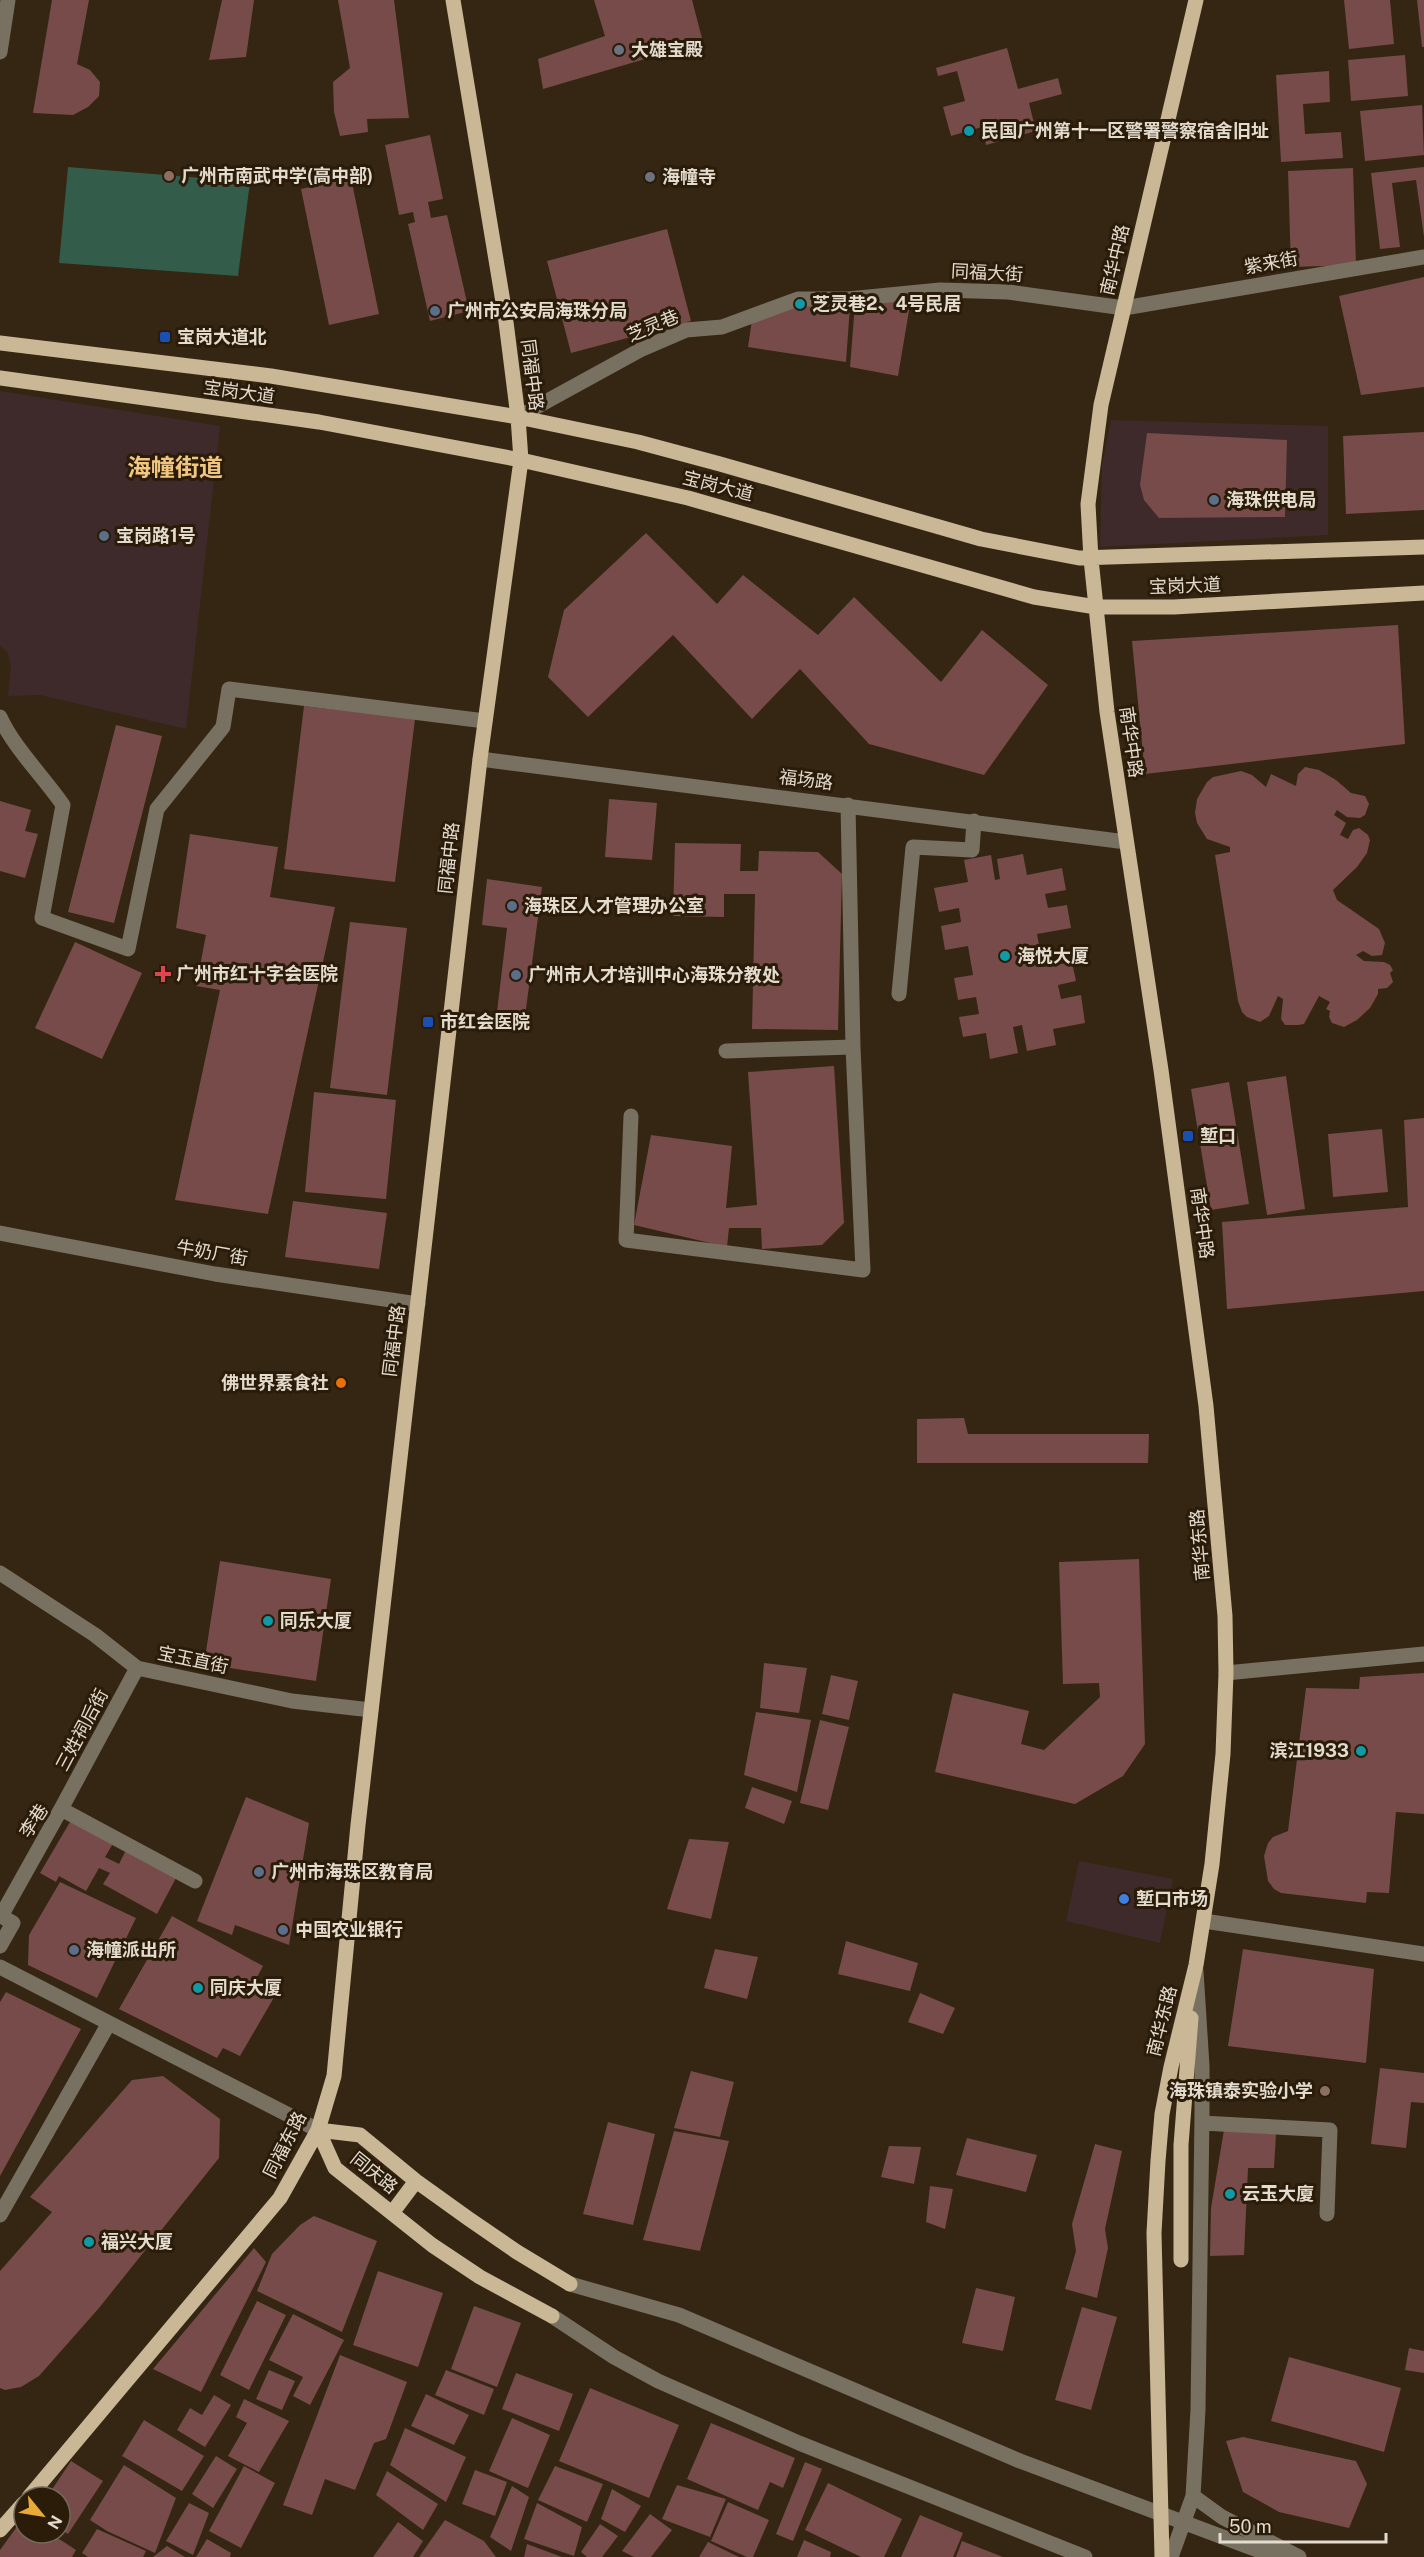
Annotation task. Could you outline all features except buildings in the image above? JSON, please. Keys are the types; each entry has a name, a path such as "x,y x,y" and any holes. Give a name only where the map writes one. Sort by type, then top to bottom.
{"main road":[{"name":"同福中路","path":"370,1717 480,759 521,460 518,417 503,302 453,0"},
{"name":"南华中路","path":"1196,0 1101,405 1088,504 1091,559 1107,712 1189,1266 1216,1496"},
{"name":"宝岗大道","path":"0,343 271,376 518,417 638,442 981,539 1041,552 1091,559 1424,547"},
{"name":"宝岗大道","path":"0,378 319,422 521,460 731,510 1034,597 1096,607 1174,607 1424,593"},
{"name":"南华东路","path":"1162,2557 1154,2233 1157,2173 1162,2114 1204,1921 1223,1754 1226,1673 1222,1568 1216,1496"},
{"name":"同福东路","path":"39,2485 280,2198 318,2130 334,2076 337,2056 370,1717"},
{"path":"1181,2260 1179,2208 1181,2135 1196,1965"},
{"name":"同庆路","path":"552,2316 480,2277 432,2245 334,2168 318,2130 360,2135 416,2181 517,2252 570,2284"},
{"path":"392,2213 416,2181"},
{"path":"0,2530 12,2516"}],"street":[{"path":"0,52 8,0"},
{"name":"紫来街","path":"1124,308 1424,257"},
{"name":"同福大街","path":"848,299 940,290 1008,292 1124,308"},
{"name":"芝灵巷","path":"518,417 642,349 686,330 722,327 798,298 848,299"},
{"path":"0,717 7,734 45,778 63,805 42,918 128,949 157,809 223,727 229,689 485,721"},
{"name":"福场路","path":"480,759 974,821 1126,843"},
{"path":"631,1116 626,1240 863,1270 853,1047 848,805"},
{"path":"900,994 913,847 972,850 974,821"},
{"path":"726,1051 853,1047"},
{"name":"牛奶厂街","path":"0,1233 215,1274 418,1304"},
{"name":"宝玉直街","path":"0,1573 95,1635 137,1668 370,1717"},
{"path":"1226,1673 1424,1654"},
{"name":"三姓祠后街","path":"61,1809 137,1668"},
{"name":"李巷","path":"0,1946 13,1923 1,1916 61,1809 195,1881"},
{"path":"1204,1921 1424,1954"},
{"path":"1172,2557 1193,2496 1198,2410 1202,2066 1196,1965"},
{"path":"0,1967 318,2130"},
{"path":"0,2215 109,2023"},
{"path":"1202,2123 1330,2130 1327,2214"},
{"path":"570,2284 633,2300 689,2319 949,2432 1276,2557"},
{"path":"552,2316 614,2357 658,2381 810,2448 1085,2557"},
{"path":"1193,2496 1222,2517 1299,2557"}],"shaded area":[{"name":"宝岗路1号","path":"0,391 220,426 186,729 40,695 8,696 11,666 8,653 0,645"},
{"name":"海珠供电局","path":"1111,420 1328,426 1328,535 1100,547 1102,465"},
{"path":"1079,1861 1173,1879 1160,1943 1066,1921"}],"green space":[{"path":"68,167 250,182 238,276 59,263"}],"place":[{"name":"大雄宝殿","path":"619,50"},
{"name":"民国广州第十一区警署警察宿舍旧址","path":"969,131"},
{"name":"广州市南武中学(高中部)","path":"169,176"},
{"name":"海幢寺","path":"650,177"},
{"name":"芝灵巷2、4号民居","path":"800,304"},
{"name":"广州市公安局海珠分局","path":"435,311"},
{"name":"宝岗大道北","path":"165,337"},
{"name":"海珠供电局","path":"1214,500"},
{"name":"宝岗路1号","path":"104,536"},
{"name":"海珠区人才管理办公室","path":"512,906"},
{"name":"海悦大厦","path":"1005,956"},
{"name":"广州市红十字会医院","path":"163,974"},
{"name":"广州市人才培训中心海珠分教处","path":"516,975"},
{"name":"市红会医院","path":"428,1022"},
{"name":"堑口","path":"1188,1136"},
{"name":"佛世界素食社","path":"341,1383"},
{"name":"同乐大厦","path":"268,1621"},
{"name":"滨江1933","path":"1361,1751"},
{"name":"广州市海珠区教育局","path":"259,1872"},
{"name":"堑口市场","path":"1124,1899"},
{"name":"中国农业银行","path":"283,1930"},
{"name":"海幢派出所","path":"74,1950"},
{"name":"同庆大厦","path":"198,1988"},
{"name":"海珠镇泰实验小学","path":"1325,2091"},
{"name":"云玉大廈","path":"1230,2194"},
{"name":"福兴大厦","path":"89,2242"}],"district":[{"name":"海幢街道","path":"175,468"}]}
